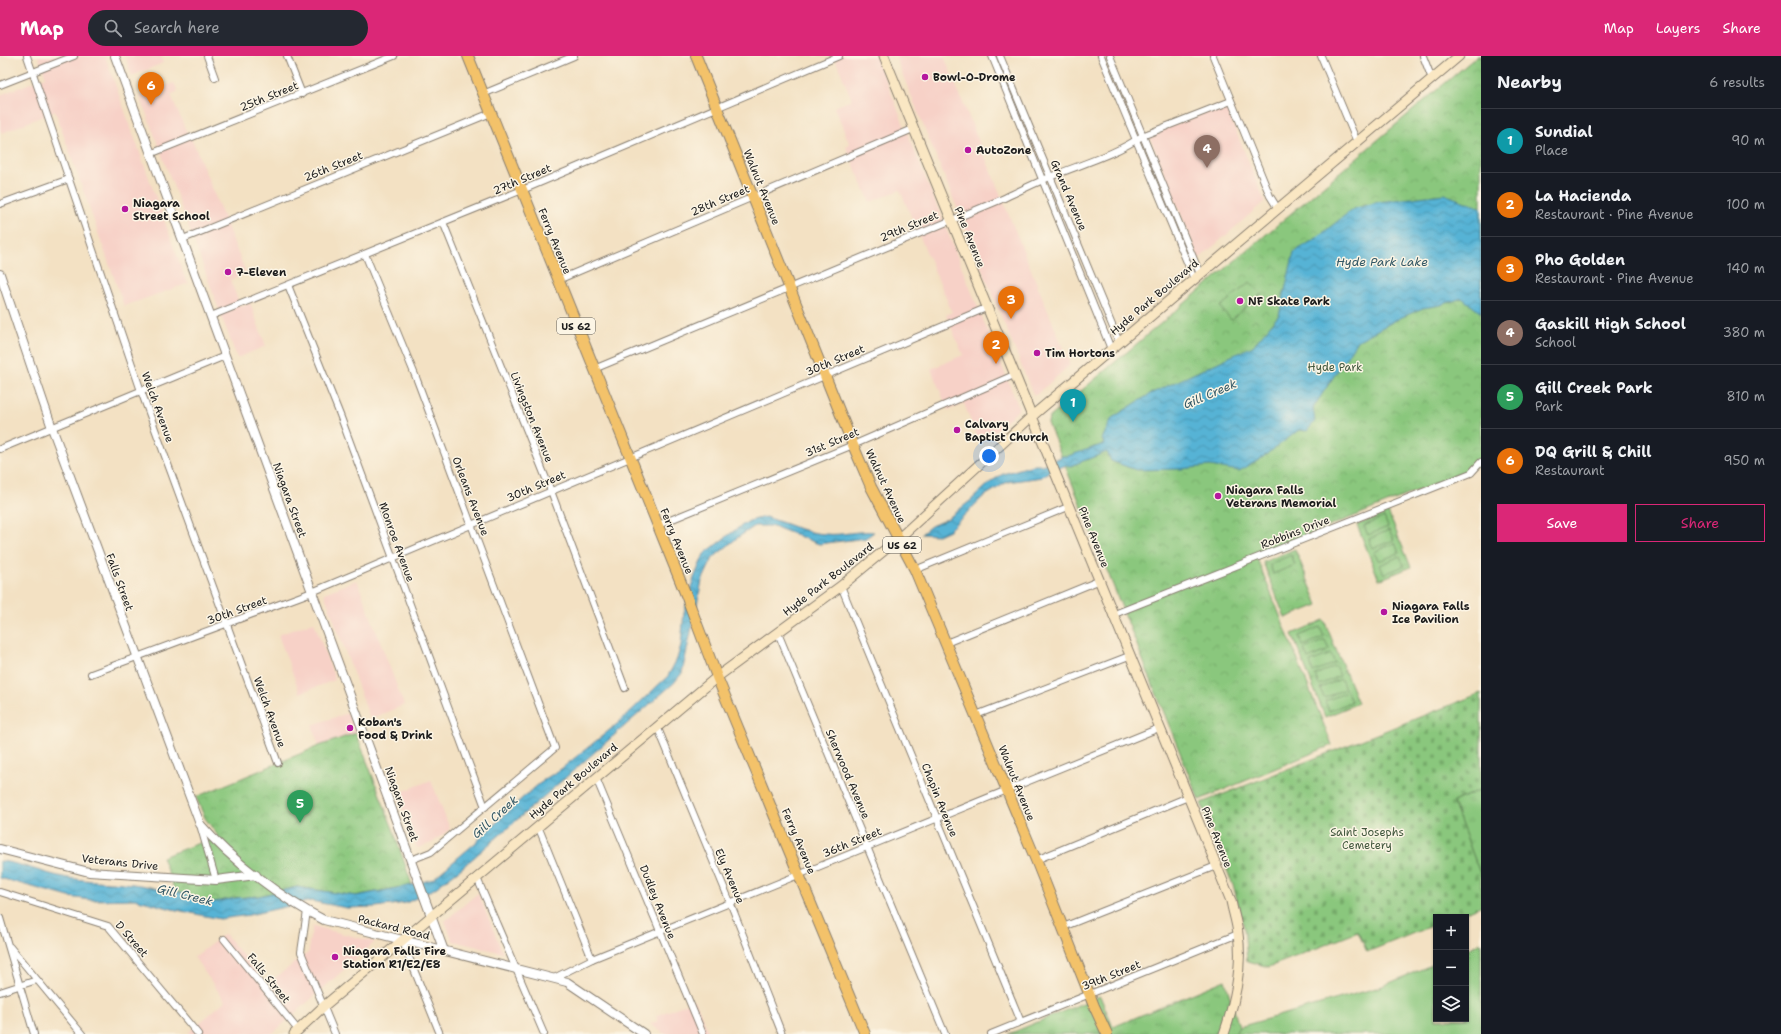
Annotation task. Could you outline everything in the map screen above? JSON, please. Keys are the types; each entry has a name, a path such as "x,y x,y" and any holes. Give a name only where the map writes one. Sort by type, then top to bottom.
{"main road":[{"name":"Ferry Avenue","path":"468,56 658,525 717,677 800,874 865,1034"},
{"name":"Walnut Avenue","path":"696,56 871,487 915,570 1107,1034"},
{"name":"Pine Avenue","path":"884,56 1098,581 1231,901 1238,934 1239,967 1236,995 1224,1034"},
{"name":"Hyde Park Boulevard","path":"296,1032 324,1006 431,915 657,726 717,677 841,586 898,539 1031,417 1459,56"}],"street":[{"name":"Welch Avenue","path":"27,56 34,72 141,391 278,763"},
{"path":"0,85 74,56"},
{"name":"Niagara Street","path":"115,56 444,950"},
{"path":"207,56 215,78"},
{"path":"287,56 302,94"},
{"name":"25th Street","path":"150,154 394,56"},
{"path":"483,94 574,56"},
{"name":"27th Street","path":"211,316 522,190 839,56"},
{"path":"992,56 1111,349"},
{"name":"Grand Avenue","path":"1000,56 1119,342"},
{"path":"1102,56 1136,140 1197,277"},
{"path":"1110,56 1197,277"},
{"path":"1213,56 1270,196 1278,209"},
{"path":"1321,56 1357,142"},
{"path":"1423,56 1432,79"},
{"name":"29th Street","path":"594,369 1000,200 1042,180 1093,160 1142,136 1232,101"},
{"name":"26th Street","path":"183,239 491,113"},
{"name":"28th Street","path":"558,280 913,129"},
{"path":"0,204 69,179"},
{"name":"Livingston Avenue","path":"443,222 551,491 625,688"},
{"name":"Orleans Avenue","path":"365,254 417,380 555,748 485,807"},
{"name":"Falls Street","path":"0,274 52,428 136,657 200,824 216,843 256,875"},
{"name":"Monroe Avenue","path":"288,285 340,415 485,807"},
{"name":"30th Street","path":"91,674 312,592 986,308"},
{"path":"0,449 226,356"},
{"name":"31st Street","path":"658,525 1014,375"},
{"name":"Robbins Drive","path":"1112,615 1471,474 1481,462"},
{"path":"915,570 1068,507"},
{"path":"946,643 1098,581"},
{"name":"Chapin Avenue","path":"841,586 1020,1022"},
{"name":"Sherwood Avenue","path":"778,633 945,1034"},
{"path":"976,715 1129,656"},
{"name":"Ely Avenue","path":"657,726 730,902 782,1034"},
{"name":"36th Street","path":"554,978 592,959 1006,789 1159,728"},
{"name":"Dudley Avenue","path":"596,778 703,1034"},
{"path":"1036,860 1188,798"},
{"path":"410,860 431,852 485,807"},
{"path":"200,824 216,880 256,875"},
{"path":"538,826 592,959"},
{"name":"Veterans Drive","path":"0,849 89,872 216,880"},
{"path":"1063,928 1216,866"},
{"name":"Packard Road","path":"256,875 307,911 324,920 517,968 567,982 644,1034"},
{"path":"477,878 517,968 544,1034"},
{"name":"D Street","path":"0,892 108,926 198,1034"},
{"path":"307,911 301,952 335,1034"},
{"path":"0,918 34,1034"},
{"name":"39th Street","path":"991,1034 1238,934"},
{"name":"Falls Street","path":"224,939 296,1032"},
{"path":"402,940 440,1034"},
{"path":"8,945 82,1034"},
{"path":"0,992 37,980"}],"shaded area":[{"name":"Niagara Street School","path":"38,56 105,56 185,278 189,283 124,306 55,111 2,133 0,129 0,95 46,77"},
{"path":"125,56 161,56 163,63 132,76"},
{"path":"834,56 876,56 1018,406 1018,410 980,444 964,404 948,410 931,369 963,355 946,315 952,312 900,190 870,202 846,147 850,145 834,107 852,100"},
{"path":"895,56 944,56 1070,365 1036,395 1033,394"},
{"path":"174,83 178,91 171,95 187,133 194,144 246,273 230,280 241,307 250,303 266,346 237,358 140,96"},
{"path":"1225,105 1265,201 1199,259 1149,135"},
{"path":"357,580 404,705 370,719 324,593"},
{"path":"314,622 335,680 300,693 278,635"},
{"path":"348,713 356,733 319,746 312,725"},
{"path":"431,780 450,829 432,843 417,848 397,794"},
{"path":"478,893 503,953 453,941 445,921"},
{"path":"313,926 375,942 272,1034 190,1034 189,1032 225,1001 194,957 225,934 267,984 309,952 309,942"},
{"path":"695,1000 709,1034 665,1034 650,1024 658,1021 656,1016"}],"green space":[{"name":"Hyde Park","path":"1477,56 1481,56 1481,465 1256,556 1332,745 1199,800 1048,423 1049,418"},
{"name":"NF Skate Park","path":"1250,282 1261,294 1231,320 1220,307"},
{"path":"1388,512 1411,567 1379,580 1357,525"},
{"path":"1384,517 1388,527 1368,535 1364,526"},
{"path":"1389,530 1394,540 1373,548 1369,539"},
{"path":"1395,543 1399,553 1379,561 1374,552"},
{"path":"1295,549 1318,605 1285,618 1263,562"},
{"path":"1291,555 1295,565 1273,574 1270,564"},
{"path":"1400,556 1404,566 1384,574 1380,565"},
{"path":"1324,620 1358,703 1325,717 1292,634"},
{"path":"1320,627 1324,637 1303,646 1299,636"},
{"path":"1325,640 1329,650 1308,659 1304,649"},
{"path":"1331,654 1335,663 1313,672 1310,662"},
{"path":"1336,666 1340,676 1319,685 1315,675"},
{"path":"1341,679 1345,689 1324,698 1320,688"},
{"path":"1347,692 1351,702 1329,711 1325,701"},
{"name":"Saint Josephs Cemetery","path":"1481,693 1481,789 1453,802 1481,876 1481,906 1461,914 1433,914 1433,925 1367,952 1358,932 1269,967 1247,961 1244,928 1234,888 1201,803"},
{"path":"356,733 393,829 412,885 355,896 297,887 259,896 236,898 209,903 175,891 162,857 218,836 205,818 196,797 319,746"},
{"path":"1481,789 1481,876 1453,802"},
{"path":"1481,943 1481,1034 1235,1034 1239,1027 1380,987 1433,964 1433,1022 1469,1022 1469,949"},
{"path":"1225,980 1239,1027 1235,1034 1009,1034 1100,996 1113,1027"}],"water":[{"name":"Hyde Park Lake","path":"1444,194 1481,209 1481,313 1462,298 1441,305 1423,308 1400,318 1357,341 1313,408 1315,421 1307,431 1299,430 1259,460 1239,471 1210,466 1181,469 1136,470 1111,461 1107,452 1070,466 1066,465 1045,474 1042,477 1007,482 983,497 949,530 938,535 921,534 931,526 947,519 992,481 1003,474 1033,465 1042,465 1063,456 1068,456 1104,444 1102,439 1112,418 1150,394 1253,346 1279,315 1294,252 1315,239 1353,209 1378,202"},
{"name":"Gill Creek","path":"765,517 802,530 817,533 844,534 874,532 866,538 819,544 773,526 755,526 737,538 713,558 702,581 682,673 674,683 463,867 434,889 406,903 376,907 347,908 311,901 249,915 220,919 172,909 135,899 91,900 69,897 0,878 0,861 63,877 130,884 169,893 175,891 209,903 236,898 259,896 297,887 356,896 412,885 433,879 474,844 520,800 617,724 668,676 677,659 681,645 684,612 694,578 704,554 749,521"}],"place":[{"name":"Bowl-O-Drome","path":"925,77"},
{"name":"DQ Grill & Chill","path":"151,105"},
{"name":"AutoZone","path":"968,150"},
{"name":"Gaskill High School","path":"1207,168"},
{"name":"Niagara Street School","path":"125,209"},
{"name":"7-Eleven","path":"228,272"},
{"name":"NF Skate Park","path":"1240,301"},
{"name":"Pho Golden","path":"1011,319"},
{"name":"Tim Hortons","path":"1037,353"},
{"name":"La Hacienda","path":"996,364"},
{"name":"Sundial","path":"1073,422"},
{"name":"Calvary Baptist Church","path":"957,430"},
{"name":"Niagara Falls Veterans Memorial","path":"1218,496"},
{"name":"Niagara Falls Ice Pavilion","path":"1384,612"},
{"name":"Koban's Food & Drink","path":"350,728"},
{"name":"Gill Creek Park","path":"300,823"},
{"name":"Niagara Falls Fire Station R1/E2/E8","path":"335,957"}]}
